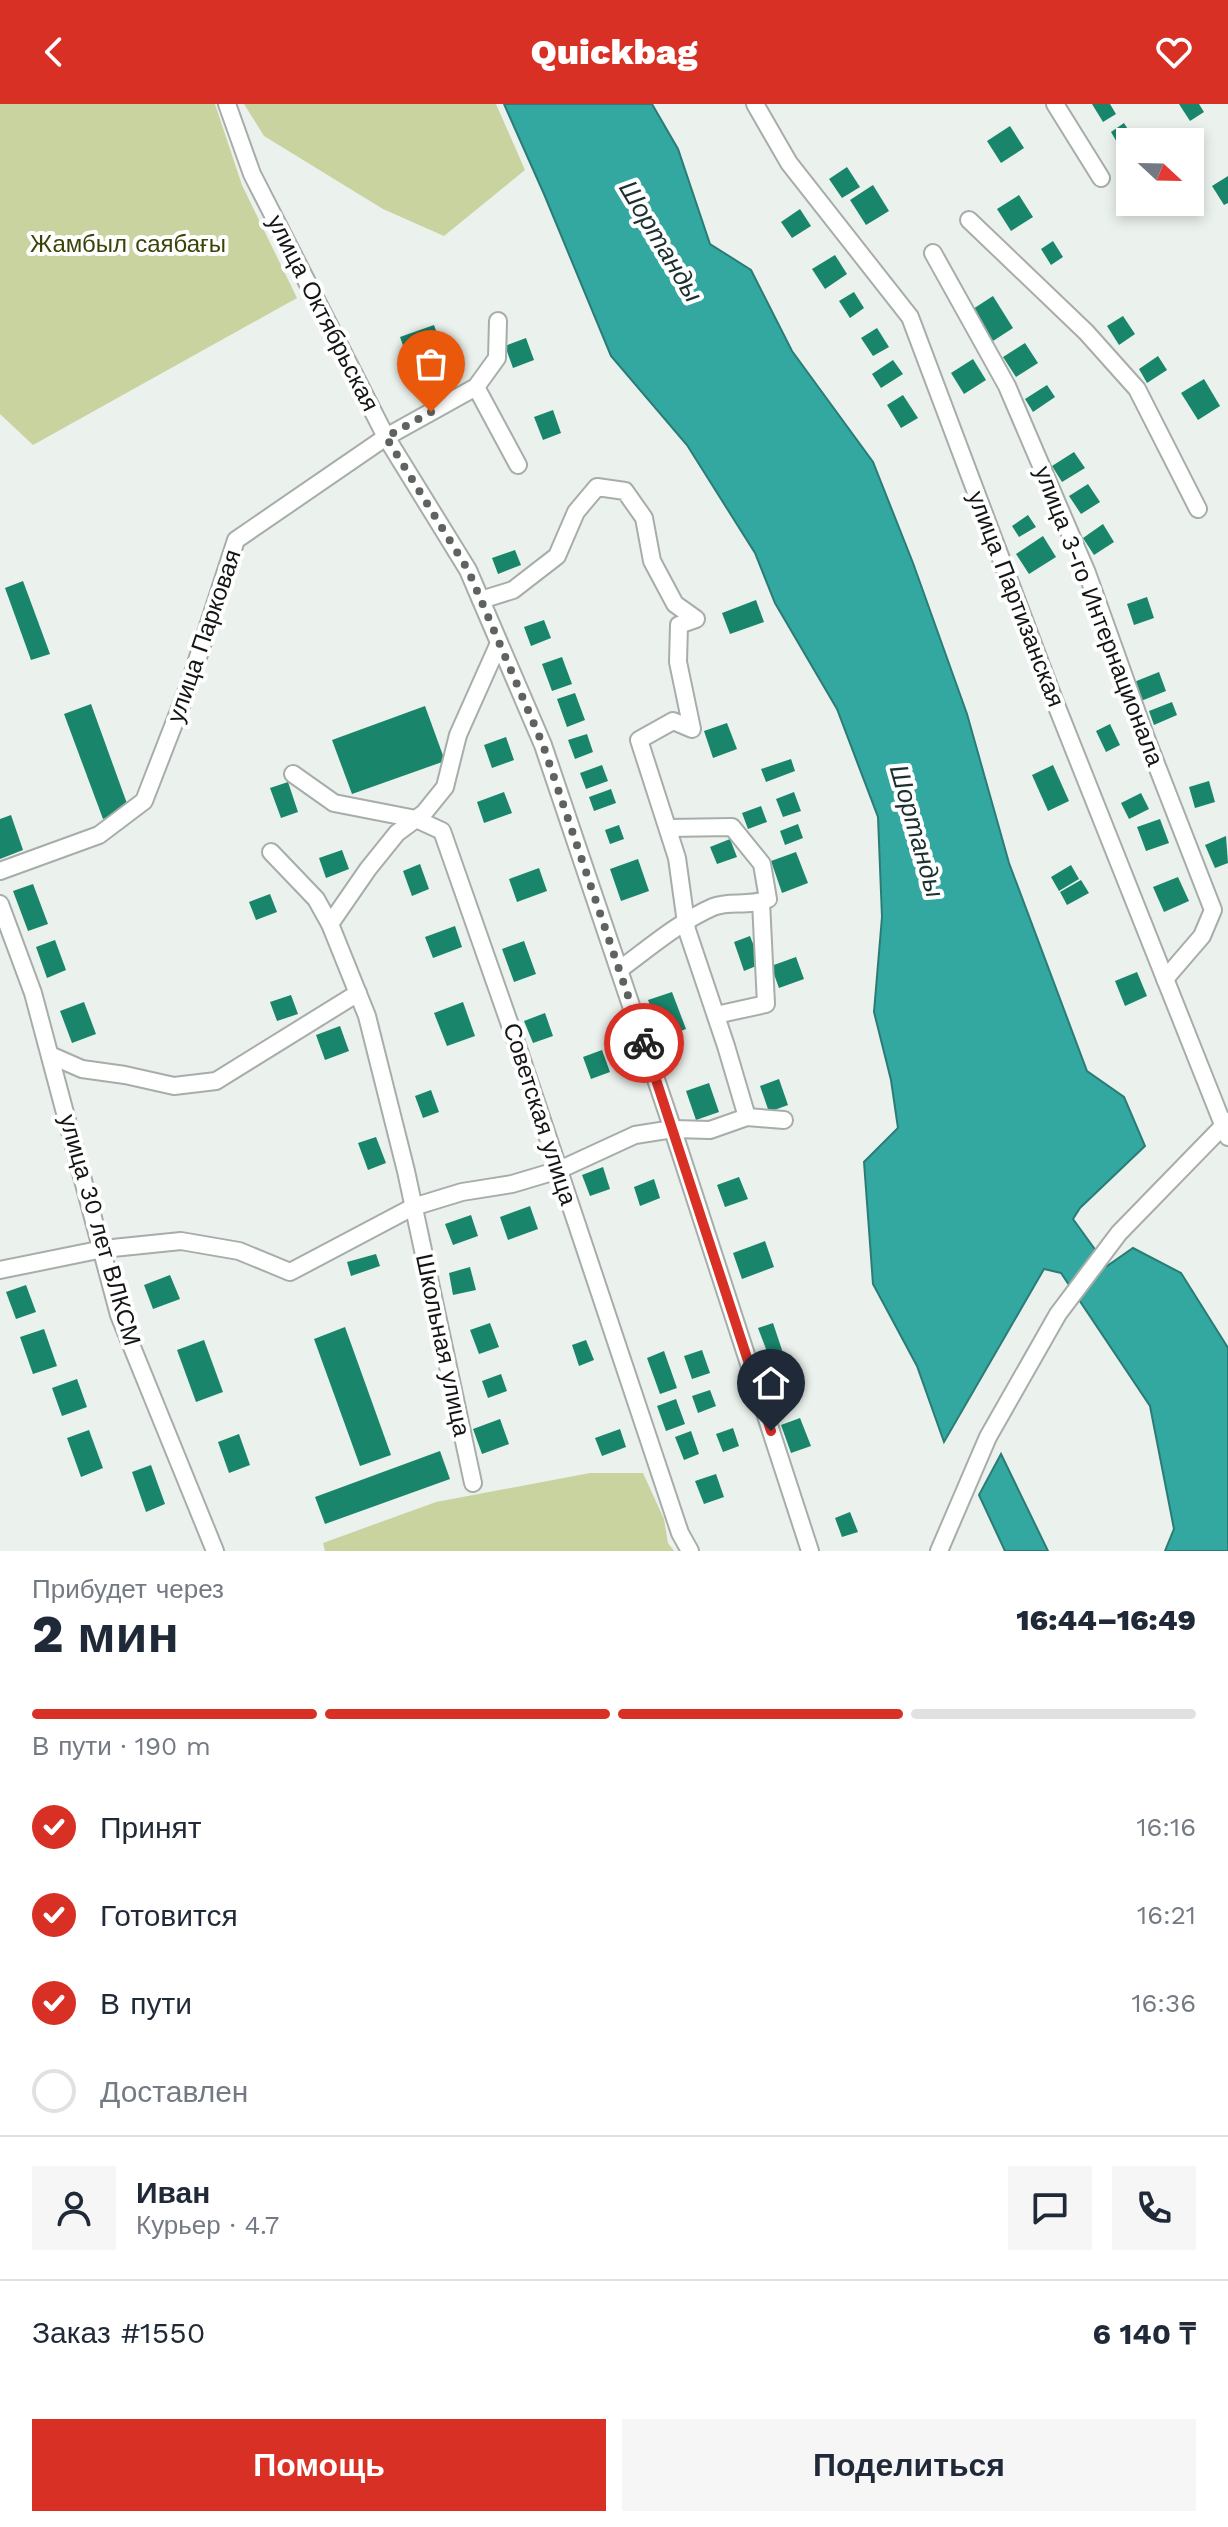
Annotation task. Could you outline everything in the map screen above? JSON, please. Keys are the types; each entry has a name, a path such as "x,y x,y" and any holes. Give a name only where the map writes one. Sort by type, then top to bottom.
{"street":[{"name":"улица Октябрьская","path":"227,104 252,174 386,437 468,570 543,745 673,1129 810,1551"},
{"name":"улица Партизанская","path":"755,104 789,163 910,317 1053,697 1227,1128"},
{"path":"1055,104 1101,178"},
{"path":"969,220 1086,332 1137,389 1198,509"},
{"name":"улица 3-го Интернационала","path":"933,253 1007,386 1087,573 1146,738 1213,910 1202,936 1165,979"},
{"name":"улица Парковая","path":"0,871 99,835 144,801 189,685 236,540 386,437 476,387 497,358 498,321"},
{"path":"476,387 518,465"},
{"path":"481,600 513,590 557,556 576,512 597,487 625,491 644,518 652,561 675,604 696,619 679,625 678,662 692,729 673,721 639,740 677,858 686,922 747,1117"},
{"path":"330,924 397,833 424,813 445,787 458,735 499,643"},
{"name":"Советская улица","path":"293,774 334,803 416,819 442,831 680,1533 690,1551"},
{"path":"619,970 686,922 716,905 755,904 768,899 762,864 732,827 668,828"},
{"name":"Школьная улица","path":"271,852 316,899 330,924 367,1016 413,1207 473,1483"},
{"path":"716,1015 766,1004 761,902"},
{"name":"улица 30 лет ВЛКСМ","path":"0,904 33,993 119,1315 213,1551"},
{"path":"50,1055 82,1069 174,1086 216,1081 358,993"},
{"path":"0,1270 103,1249 181,1241 239,1251 290,1272 413,1207 462,1192 512,1184 559,1170 635,1135 673,1129 710,1130 747,1117 784,1120"},
{"path":"939,1551 988,1437 1058,1314 1119,1233 1227,1128"}],"green space":[{"name":"Жамбыл саябағы","path":"0,104 215,104 242,185 297,298 33,445 0,414"},
{"path":"244,104 496,104 525,170 444,236 383,209 264,136"},
{"path":"590,1473 643,1473 664,1519 668,1543 674,1551 325,1551 323,1543 436,1502"}],"water":[{"name":"Шортанды","path":"504,104 652,104 678,149 710,244 751,270 792,351 873,462 967,714 1009,863 1087,1071 1124,1097 1145,1146 1080,1208 1073,1219 1107,1266 1133,1248 1181,1273 1228,1348 1228,1551 1165,1551 1174,1529 1150,1406 1061,1273 1044,1269 944,1442 917,1366 873,1284 864,1162 898,1128 891,1080 874,1012 882,917 878,817 837,709 775,603 755,553 687,445 611,356"},
{"path":"1001,1454 1048,1551 1005,1551 979,1495"}],"building":[{"path":"1092,104 1110,104 1116,114 1103,122"},
{"path":"1179,104 1199,104 1204,112 1190,121"},
{"path":"1010,126 1024,148 1001,163 987,141"},
{"path":"847,167 860,187 842,198 829,179"},
{"path":"1228,176 1228,203 1224,205 1212,186"},
{"path":"873,185 889,211 866,225 850,200"},
{"path":"1019,195 1033,217 1011,231 997,209"},
{"path":"800,209 811,226 792,238 781,222"},
{"path":"1053,241 1063,257 1051,265 1041,249"},
{"path":"835,255 847,274 825,289 812,269"},
{"path":"854,292 864,308 850,318 839,301"},
{"path":"993,296 1013,328 993,341 973,309"},
{"path":"1123,316 1135,334 1119,345 1107,326"},
{"path":"434,325 448,364 414,376 400,337"},
{"path":"877,328 889,347 873,356 861,338"},
{"path":"526,338 534,360 513,368 505,346"},
{"path":"1025,343 1038,363 1016,377 1003,357"},
{"path":"1158,356 1167,370 1147,383 1139,369"},
{"path":"973,359 986,380 964,394 951,373"},
{"path":"893,360 903,374 881,388 872,374"},
{"path":"1204,379 1220,406 1198,420 1181,393"},
{"path":"1047,385 1055,397 1033,412 1025,399"},
{"path":"903,395 918,418 901,428 887,405"},
{"path":"553,410 561,433 543,440 534,417"},
{"path":"1074,452 1085,468 1062,482 1052,466"},
{"path":"1088,484 1100,502 1081,514 1069,496"},
{"path":"1028,515 1036,527 1019,537 1012,526"},
{"path":"1103,524 1114,542 1094,555 1083,538"},
{"path":"1043,536 1056,557 1029,574 1016,554"},
{"path":"515,550 521,565 498,574 492,558"},
{"path":"23,581 50,654 31,660 5,588"},
{"path":"1147,597 1154,618 1134,625 1127,604"},
{"path":"756,600 764,622 730,634 722,613"},
{"path":"544,620 551,638 531,646 524,627"},
{"path":"562,657 572,684 552,691 542,664"},
{"path":"1159,672 1166,691 1141,701 1134,682"},
{"path":"575,693 585,720 567,727 557,699"},
{"path":"1172,702 1177,715 1154,725 1149,711"},
{"path":"91,704 129,809 103,819 64,714"},
{"path":"425,706 445,761 352,794 332,740"},
{"path":"727,723 737,749 713,758 704,731"},
{"path":"1110,724 1120,745 1106,752 1096,731"},
{"path":"587,734 593,752 575,759 568,740"},
{"path":"506,737 514,760 492,768 484,745"},
{"path":"791,759 795,771 766,782 761,769"},
{"path":"602,765 608,781 586,789 580,773"},
{"path":"1053,765 1069,801 1048,811 1032,775"},
{"path":"1209,781 1215,802 1195,808 1189,787"},
{"path":"288,782 298,812 281,818 270,788"},
{"path":"611,789 616,803 594,811 589,797"},
{"path":"504,792 512,813 484,823 477,802"},
{"path":"794,792 801,811 783,817 776,799"},
{"path":"1141,793 1149,809 1129,819 1121,803"},
{"path":"761,806 767,822 748,829 742,813"},
{"path":"11,815 23,850 0,859 0,819"},
{"path":"1160,819 1169,843 1146,851 1137,827"},
{"path":"798,824 803,838 785,845 780,831"},
{"path":"619,825 624,839 610,844 605,830"},
{"path":"1226,836 1228,863 1215,868 1205,845"},
{"path":"730,839 737,857 717,864 710,847"},
{"path":"342,850 349,869 326,878 319,858"},
{"path":"796,852 808,883 782,893 771,861"},
{"path":"638,859 649,891 621,901 610,869"},
{"path":"420,864 429,889 412,896 403,871"},
{"path":"1071,865 1079,879 1059,891 1051,877"},
{"path":"539,868 547,891 517,902 509,879"},
{"path":"1178,877 1189,901 1164,912 1153,887"},
{"path":"1081,880 1089,893 1067,905 1060,892"},
{"path":"33,884 48,924 28,931 13,891"},
{"path":"270,894 277,912 256,920 249,902"},
{"path":"455,926 462,947 433,958 425,937"},
{"path":"750,936 761,964 744,971 734,942"},
{"path":"55,940 66,970 47,978 36,947"},
{"path":"524,941 536,974 514,982 502,949"},
{"path":"796,957 804,979 779,988 771,966"},
{"path":"1137,972 1147,996 1125,1006 1115,981"},
{"path":"672,992 686,1029 662,1038 648,1000"},
{"path":"291,995 298,1014 277,1021 270,1002"},
{"path":"84,1002 96,1034 72,1043 60,1011"},
{"path":"463,1002 475,1036 447,1046 434,1013"},
{"path":"545,1013 553,1036 533,1043 524,1021"},
{"path":"340,1026 349,1051 325,1060 316,1035"},
{"path":"602,1050 610,1072 591,1079 583,1057"},
{"path":"779,1079 788,1105 769,1112 760,1086"},
{"path":"709,1083 719,1112 696,1120 686,1091"},
{"path":"431,1090 439,1112 423,1118 415,1096"},
{"path":"376,1137 386,1163 368,1170 358,1143"},
{"path":"603,1167 610,1189 590,1196 582,1175"},
{"path":"739,1177 748,1199 725,1207 717,1185"},
{"path":"654,1179 660,1198 640,1206 634,1187"},
{"path":"530,1206 538,1229 508,1240 500,1217"},
{"path":"471,1215 478,1236 453,1245 445,1224"},
{"path":"765,1241 774,1267 742,1279 733,1253"},
{"path":"376,1254 380,1266 351,1276 347,1262"},
{"path":"470,1267 476,1290 453,1295 449,1273"},
{"path":"170,1275 180,1299 153,1309 144,1285"},
{"path":"26,1285 36,1312 16,1319 6,1292"},
{"path":"490,1323 499,1347 479,1354 470,1330"},
{"path":"773,1323 784,1356 771,1362 758,1328"},
{"path":"345,1327 391,1455 360,1466 314,1339"},
{"path":"44,1329 57,1366 33,1374 20,1337"},
{"path":"204,1340 223,1392 196,1402 177,1350"},
{"path":"586,1340 594,1360 579,1366 572,1345"},
{"path":"702,1350 710,1373 692,1379 684,1356"},
{"path":"664,1351 677,1388 660,1394 647,1358"},
{"path":"783,1363 790,1383 773,1389 766,1369"},
{"path":"501,1374 507,1391 488,1398 482,1381"},
{"path":"77,1379 87,1407 62,1416 52,1388"},
{"path":"710,1390 716,1406 698,1413 692,1396"},
{"path":"676,1399 685,1424 666,1431 657,1406"},
{"path":"800,1418 811,1446 791,1453 781,1425"},
{"path":"500,1419 509,1444 482,1454 473,1429"},
{"path":"733,1428 739,1446 723,1452 716,1434"},
{"path":"620,1429 626,1447 602,1456 595,1438"},
{"path":"89,1430 103,1468 81,1477 67,1438"},
{"path":"691,1431 699,1454 684,1460 675,1437"},
{"path":"239,1434 250,1465 229,1473 218,1442"},
{"path":"440,1451 450,1479 325,1524 315,1497"},
{"path":"151,1465 165,1504 146,1512 132,1472"},
{"path":"716,1474 724,1497 704,1504 695,1481"},
{"path":"850,1512 858,1532 842,1537 835,1518"}],"way so far":[{"path":"431,412 386,437 468,570 543,745 644,1043"}],"route":[{"path":"644,1043 771,1431"}]}
